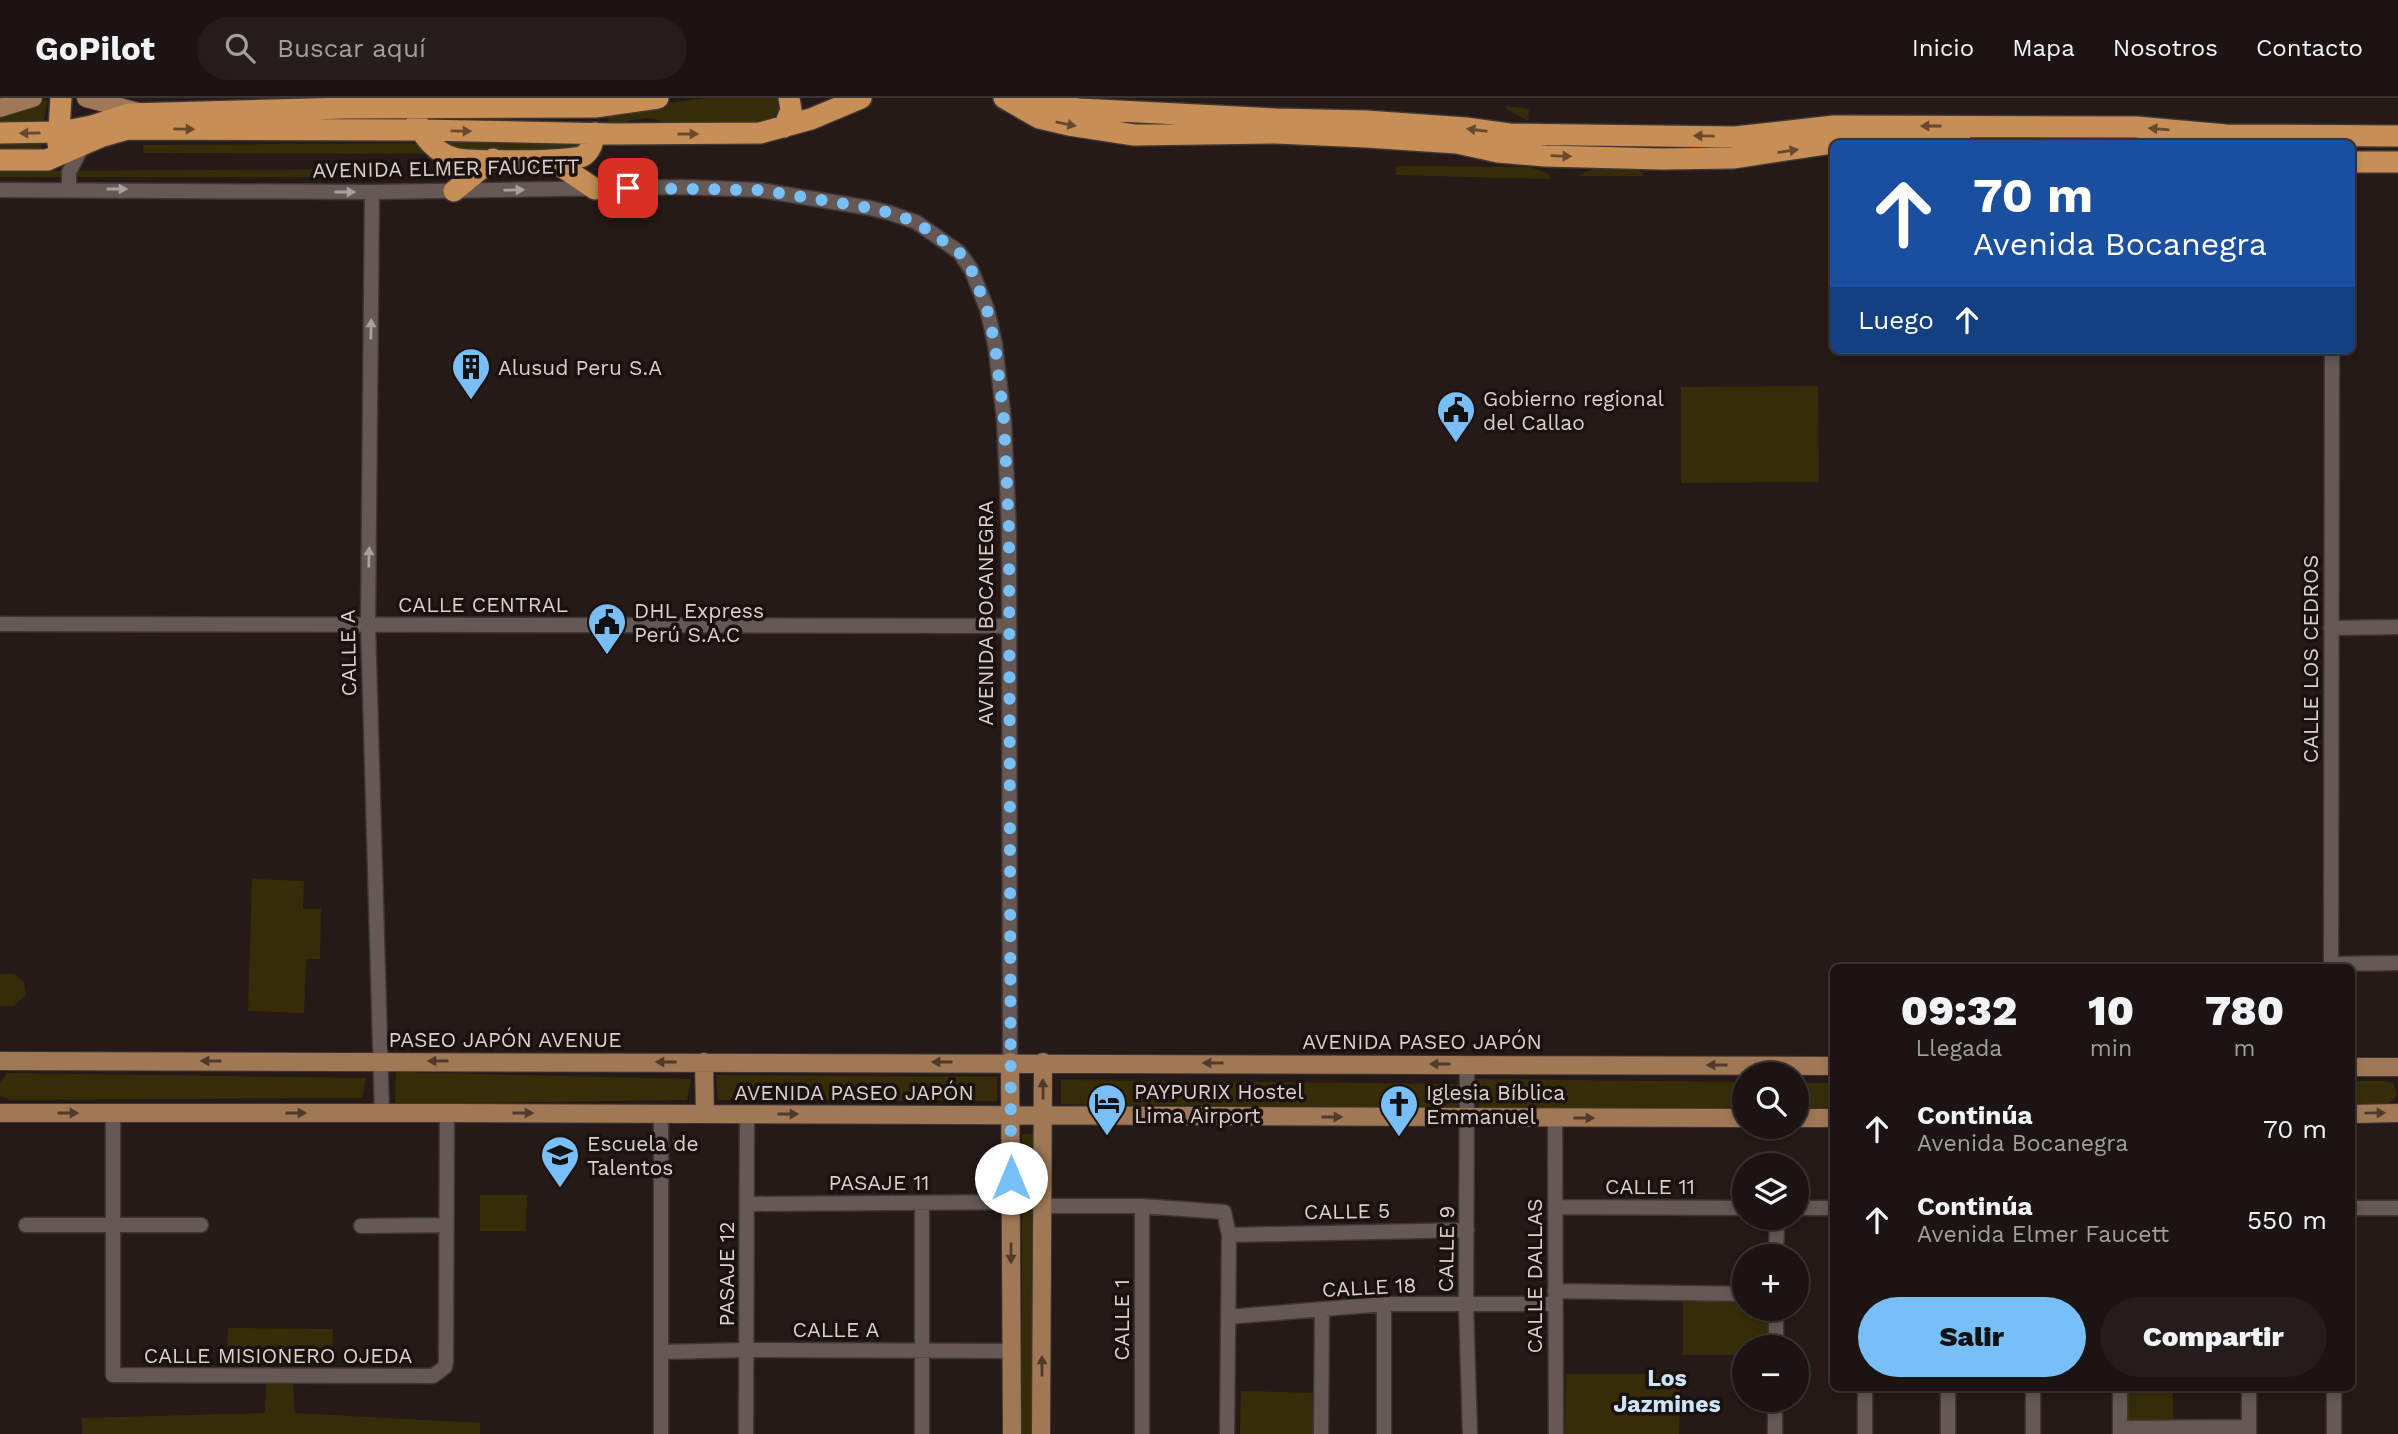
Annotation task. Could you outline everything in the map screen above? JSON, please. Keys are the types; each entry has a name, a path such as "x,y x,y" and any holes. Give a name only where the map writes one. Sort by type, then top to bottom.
{"highway":[{"path":"47,160 59,143 61,98"},
{"path":"0,160 47,160 145,121 416,120 595,107 658,98"},
{"path":"784,127 791,110 789,98"},
{"path":"416,120 595,133 760,133 811,119 861,98"},
{"path":"1004,98 1039,118 1120,134 1276,133 1366,136 1457,143 1498,152 1545,156 1662,159 1733,158 1830,143"},
{"path":"1036,98 1079,109 1366,121 1509,134 1735,137 1847,126 2136,127 2226,135 2398,136"},
{"path":"0,133 83,128 130,114 145,121"},
{"path":"416,120 437,150 455,159 581,158 589,152 595,133"},
{"path":"2371,136 2362,162 2398,162"},
{"path":"454,191 493,159"},
{"path":"552,160 595,189"}],"main road":[{"path":"0,108 33,98"},
{"path":"86,98 145,121"},
{"name":"PASEO JAPÓN AVENUE","path":"0,1061 1010,1062"},
{"path":"704,1062 705,1114"},
{"path":"1010,1062 1012,1434"},
{"name":"AVENIDA PASEO JAPÓN","path":"1010,1062 1830,1066"},
{"path":"1041,1434 1043,1062"},
{"path":"2355,1067 2398,1067"},
{"path":"0,1113 747,1114"},
{"path":"2355,1114 2398,1113"},
{"name":"AVENIDA PASEO JAPÓN","path":"747,1114 1732,1118"},
{"path":"1809,1118 1830,1118"}],"street":[{"path":"69,189 69,172 84,144"},
{"name":"AVENIDA ELMER FAUCETT","path":"0,190 372,192 690,187 760,190 890,213"},
{"name":"CALLE A","path":"372,192 368,625 382,1113"},
{"name":"AVENIDA BOCANEGRA","path":"890,213 916,222 959,252 971,269 987,309 995,345 1004,420 1009,530 1010,1062"},
{"name":"CALLE LOS CEDROS","path":"2331,964 2332,354"},
{"name":"CALLE CENTRAL","path":"0,624 1008,626"},
{"path":"2331,628 2398,627"},
{"path":"2355,965 2398,963"},
{"name":"CALLE 9","path":"1467,1064 1466,1305 1470,1434"},
{"path":"113,1113 113,1224"},
{"path":"361,1226 446,1225 447,1113"},
{"path":"661,1114 661,1434"},
{"name":"PASAJE 12","path":"746,1434 747,1114"},
{"name":"CALLE DALLAS","path":"1555,1118 1556,1434"},
{"name":"PASAJE 11","path":"747,1204 1011,1202"},
{"path":"922,1203 922,1434"},
{"path":"1043,1206 1142,1206 1224,1212 1229,1235 1227,1434"},
{"name":"CALLE 1","path":"1142,1206 1142,1434"},
{"name":"CALLE 11","path":"1555,1207 1732,1208"},
{"path":"1809,1208 1830,1208"},
{"path":"2355,1208 2398,1208"},
{"name":"CALLE MISIONERO OJEDA","path":"113,1224 113,1375 433,1376 445,1367 446,1360 446,1225"},
{"path":"26,1225 201,1224"},
{"name":"CALLE 5","path":"1229,1235 1467,1230"},
{"name":"CALLE 18","path":"1228,1317 1384,1304 1466,1305 1555,1298 1732,1294"},
{"path":"1384,1304 1384,1434"},
{"path":"1321,1434 1322,1310"},
{"name":"CALLE A","path":"661,1352 1012,1351"},
{"path":"1865,1391 1865,1434"},
{"path":"1948,1391 1948,1434"},
{"path":"2033,1391 2033,1434"},
{"path":"2120,1391 2120,1431 2249,1430 2249,1391"},
{"path":"2334,1391 2334,1434"},
{"path":"1775,1412 1775,1434"}],"shaded area":[{"path":"706,98 777,98 779,111 774,119 762,124 664,123 644,119 609,124 608,111"},
{"path":"48,100 43,122 0,124 0,109"},
{"path":"1505,108 1529,109 1528,121"},
{"path":"40,141 42,148 0,148 0,142"},
{"path":"584,144 578,154 143,153 143,145"},
{"path":"1396,166 1530,167 1549,174 1549,179 1396,175"},
{"path":"1602,166 1636,168 1643,176 1580,176"},
{"path":"373,169 373,177 0,177 0,171"},
{"path":"1818,386 1819,482 1681,483 1681,387"},
{"path":"252,879 304,881 303,909 321,909 320,959 306,959 304,1013 248,1011"},
{"path":"0,974 14,974 24,982 26,995 14,1006 0,1006"},
{"path":"396,1072 691,1079 687,1100 395,1104"},
{"path":"7,1073 366,1078 362,1098 10,1100 0,1095 0,1083"},
{"path":"716,1075 997,1077 997,1101 718,1100"},
{"path":"1477,1079 1732,1082 1732,1108 1479,1108"},
{"path":"1061,1080 1458,1084 1458,1108 1061,1104"},
{"path":"2355,1081 2393,1083 2397,1094 2393,1099 2383,1106 2355,1107"},
{"path":"1809,1083 1830,1083 1830,1108 1809,1108"},
{"path":"1022,1134 1033,1134 1033,1434 1022,1434"},
{"path":"480,1195 527,1195 526,1231 480,1231"},
{"path":"1683,1299 1732,1301 1732,1321 1771,1321 1771,1335 1732,1335 1732,1355 1683,1355"},
{"path":"228,1328 333,1329 332,1358 227,1357"},
{"path":"1566,1374 1680,1374 1679,1434 1565,1434"},
{"path":"266,1381 293,1382 295,1413 480,1423 480,1434 82,1434 82,1418 265,1413"},
{"path":"1241,1391 1318,1393 1317,1434 1240,1434"},
{"path":"2125,1391 2173,1391 2173,1423 2125,1425"}],"place":[{"name":"Alusud Peru S.A","path":"471,401"},
{"name":"Gobierno regional del Callao","path":"1456,444"},
{"name":"DHL Express Perú S.A.C","path":"607,656"},
{"name":"PAYPURIX Hostel Lima Airport","path":"1107,1137"},
{"name":"Iglesia Bíblica Emmanuel","path":"1399,1138"},
{"name":"Escuela de Talentos","path":"560,1189"}],"district":[{"name":"Los Jazmines","path":"1667,1391"}],"route":[{"path":"628,188 760,190 890,213 916,222 959,252 971,269 987,309 995,345 1004,420 1009,530 1011,1178"}]}
